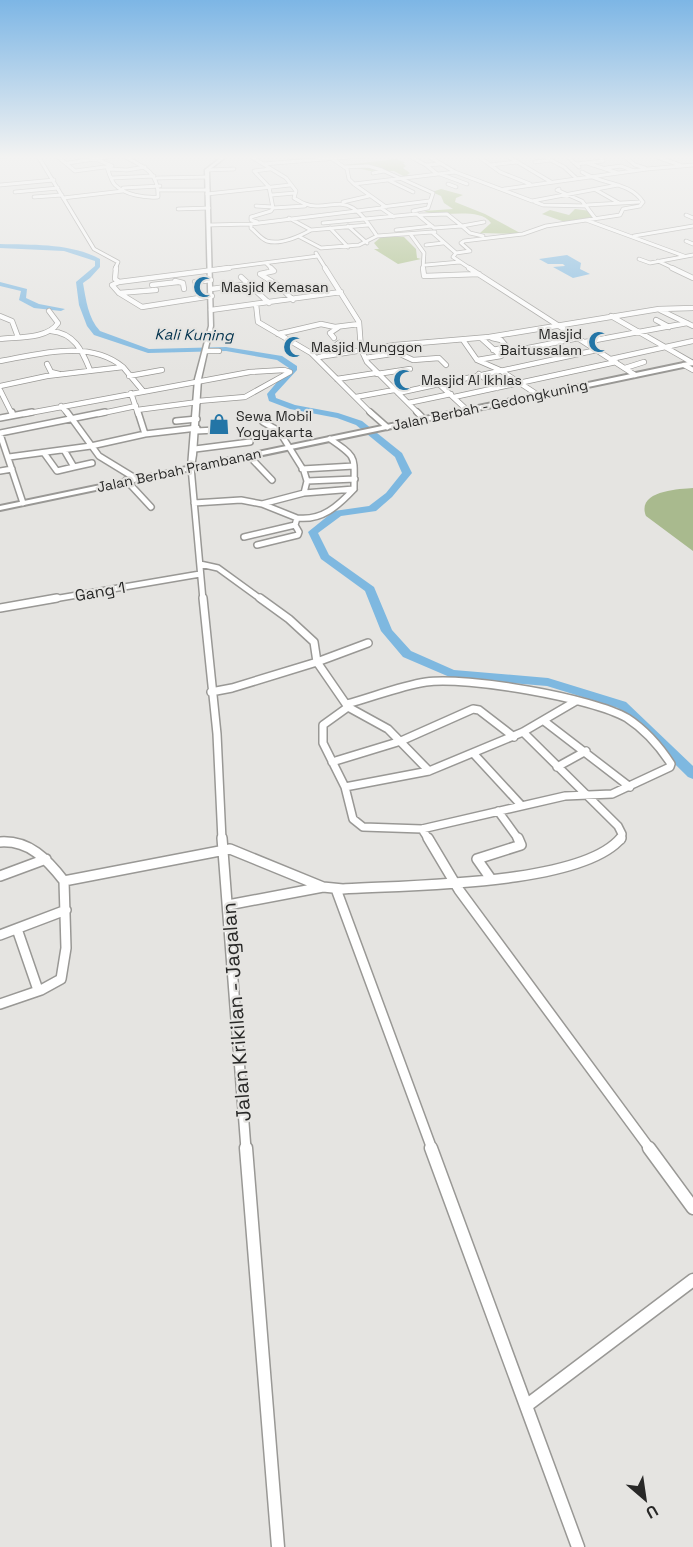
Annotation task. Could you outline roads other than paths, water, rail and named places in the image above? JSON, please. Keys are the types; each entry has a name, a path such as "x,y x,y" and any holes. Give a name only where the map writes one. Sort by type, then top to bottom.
{"main road":[{"name":"Jalan Berbah - Gedongkuning","path":"358,433 693,363"},
{"name":"Jalan Berbah Prambanan","path":"0,508 358,433"},
{"path":"175,470 192,477"}],"street":[{"path":"82,228 94,249 118,262 114,272 115,279 119,282"},
{"path":"191,467 195,449 200,368 208,345 212,310 210,228"},
{"path":"251,228 267,241 300,237 310,230 327,228"},
{"path":"329,228 348,247"},
{"path":"350,228 367,243"},
{"path":"371,228 377,236"},
{"path":"423,418 376,373 365,358 361,349 359,324 315,250 367,243 377,236 411,235 437,228"},
{"path":"465,228 470,233 487,238"},
{"path":"456,254 470,251 462,242 523,234 540,228"},
{"path":"608,228 684,256"},
{"path":"633,237 681,228"},
{"path":"396,230 433,229"},
{"path":"433,229 443,243 456,254"},
{"path":"286,234 290,238"},
{"path":"411,235 420,244 424,255 422,269 424,276 479,274"},
{"path":"300,237 321,248"},
{"path":"686,241 692,246"},
{"path":"426,245 443,243"},
{"path":"456,254 453,257 460,262 635,375"},
{"path":"639,260 647,263 693,255"},
{"path":"212,296 142,307 119,293 112,285 119,282 318,256"},
{"path":"658,261 693,278"},
{"path":"426,265 460,262"},
{"path":"266,263 274,271 260,274 293,300"},
{"path":"169,276 183,283 184,289"},
{"path":"241,277 269,303"},
{"path":"146,279 166,305"},
{"path":"195,282 211,280"},
{"path":"119,293 178,282"},
{"path":"211,289 250,284"},
{"path":"212,310 340,292"},
{"path":"256,304 256,320 318,357 365,408 387,427"},
{"path":"490,338 611,316 659,309 693,308"},
{"path":"659,309 691,325"},
{"path":"49,311 58,323 50,331"},
{"path":"0,316 12,321 18,337"},
{"path":"611,316 693,363"},
{"path":"656,320 669,327"},
{"path":"278,334 321,324 340,326 359,324"},
{"path":"585,342 691,325"},
{"path":"334,338 330,333 340,326"},
{"path":"0,339 50,331 66,332 82,351 90,370"},
{"path":"318,357 361,349 481,338 501,340 507,347 493,350"},
{"path":"477,360 501,356 481,338"},
{"path":"490,338 496,344"},
{"path":"513,351 579,338"},
{"path":"462,340 477,360 500,370 538,395"},
{"path":"611,359 693,341"},
{"path":"318,357 339,343"},
{"path":"356,397 439,384 597,350"},
{"path":"0,361 64,351 82,351 111,356 143,391"},
{"path":"206,351 219,351"},
{"path":"365,358 401,354 413,360 439,358 446,365"},
{"path":"580,354 587,358"},
{"path":"408,403 497,388 616,362"},
{"path":"625,368 644,362"},
{"path":"47,364 51,372 60,374"},
{"path":"684,365 693,370"},
{"path":"73,366 77,372"},
{"path":"0,386 60,374 123,367"},
{"path":"337,378 410,369"},
{"path":"129,376 162,370"},
{"path":"0,418 261,370 290,372 245,397 137,408 0,433 23,503"},
{"path":"146,373 152,382"},
{"path":"479,374 497,388"},
{"path":"439,384 467,410"},
{"path":"0,390 13,415"},
{"path":"131,393 145,434"},
{"path":"0,408 8,406"},
{"path":"61,406 99,456 135,478"},
{"path":"176,421 197,419"},
{"path":"263,422 279,431 308,481"},
{"path":"5,453 44,453 91,446 145,434 216,430"},
{"path":"244,537 328,512 338,507 354,489 354,466 351,453 330,439"},
{"path":"195,449 224,443 250,442"},
{"path":"64,450 74,467"},
{"path":"44,453 56,471 92,463"},
{"path":"249,456 272,480"},
{"path":"302,469 354,466"},
{"name":"Jalan Krikilan - Jagalan","path":"191,467 211,692 218,734 222,849 278,1547"},
{"path":"0,471 12,469"},
{"path":"308,481 355,479"},
{"path":"126,480 151,507"},
{"path":"304,493 304,487 308,481"},
{"path":"262,504 304,493 354,489"},
{"path":"194,503 241,500 262,504 296,521 298,535 256,545"},
{"path":"200,564 218,568 289,619 314,642 317,663 348,705 379,722 401,741 429,771"},
{"name":"Gang 1","path":"0,608 200,574"},
{"path":"211,692 317,663 368,643"},
{"path":"427,682 501,688 576,701 627,719 670,761 670,767 612,794 587,793 521,805 423,829 359,826 353,819 345,788 323,743 323,727 327,720 348,705 427,682"},
{"path":"345,788 429,771 514,737 576,701"},
{"path":"332,762 401,741 473,709 480,710 514,737"},
{"path":"544,721 630,787"},
{"path":"64,881 87,879 222,849 239,852 323,887 336,889 490,879 577,866 589,861 621,840 621,831 587,793 557,767 523,732"},
{"path":"557,767 586,751"},
{"path":"473,753 521,805"},
{"path":"490,879 477,859 521,845 498,812"},
{"path":"423,829 453,881 693,1208"},
{"path":"0,842 15,841 29,846 46,859 64,881 66,910 65,972 59,981 0,1004"},
{"path":"0,876 46,859"},
{"path":"228,905 323,887"},
{"path":"336,889 578,1547"},
{"path":"0,935 66,910"},
{"path":"17,928 38,990"},
{"path":"526,1406 693,1280"}],"water":[{"path":"567,255 581,263 580,269 590,274 573,278 553,267 565,266 563,264 548,264 539,259"}],"waterway":[{"name":"Kali Kuning","path":"0,246 64,249 89,255 98,260 98,266 88,277 79,282 83,305 91,326 97,333 148,351 226,349 279,358 294,368 271,394 272,399 282,404 359,423 399,455 407,473 389,495 372,509 338,513 313,532 325,557 370,589 387,631 407,654 452,674 548,682 622,705 693,774"},
{"path":"0,284 25,290 22,298 37,306 61,309"}],"place":[{"name":"Masjid Kemasan","path":"204,287"},
{"name":"Masjid Baitussalam","path":"599,342"},
{"name":"Masjid Munggon","path":"294,347"},
{"name":"Masjid Al Ikhlas","path":"404,380"},
{"name":"Sewa Mobil Yogyakarta","path":"219,424"}]}
